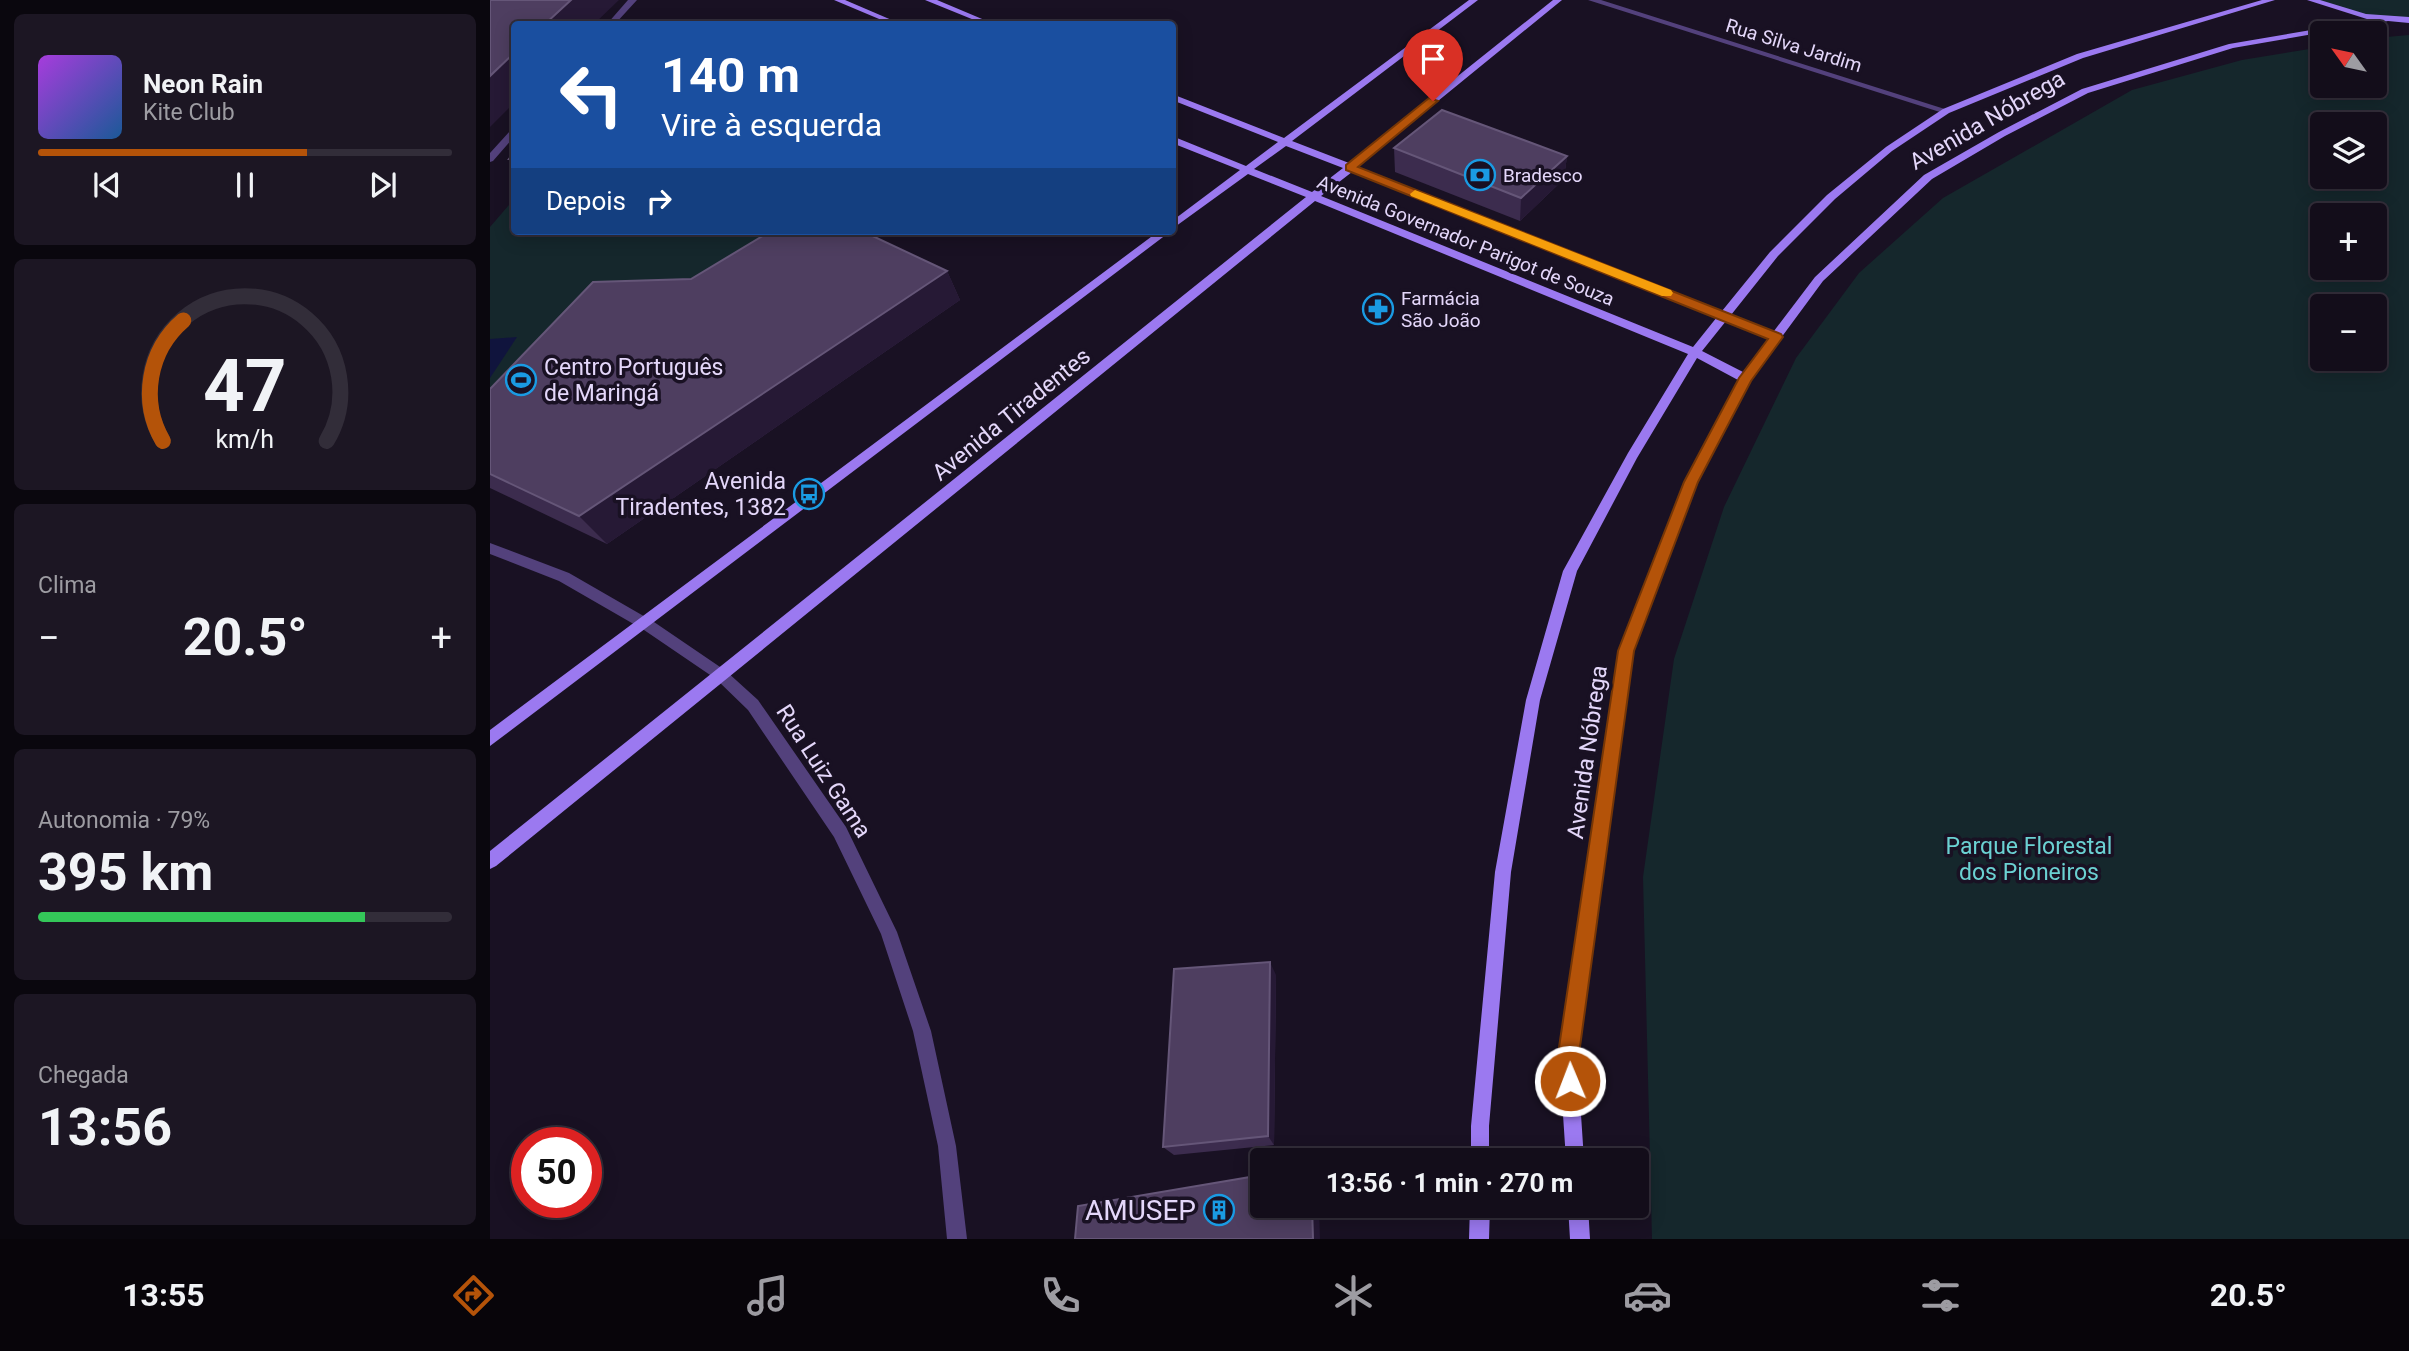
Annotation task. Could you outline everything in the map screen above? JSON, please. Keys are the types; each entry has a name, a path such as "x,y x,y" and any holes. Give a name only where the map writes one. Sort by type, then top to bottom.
{"main road":[{"path":"838,0 890,21"},
{"path":"929,0 982,21"},
{"path":"1176,223 1474,0"},
{"name":"Avenida Tiradentes","path":"490,861 1558,0"},
{"name":"Avenida Nóbrega","path":"1480,1148 1481,1112 1503,872 1533,700 1570,571 1632,456 1695,352 1773,254 1831,197 1889,149 1946,111 2080,56 2271,0"},
{"path":"2311,0 2346,13 2384,20 2409,20"},
{"name":"Avenida Nóbrega","path":"1574,1148 1568,1054 1626,651 1691,482 1745,378 1819,279 1928,177 2002,134 2085,91 2232,46 2384,20"},
{"name":"Avenida Governador Parigot de Souza","path":"1176,99 1777,337"},
{"name":"Avenida Governador Parigot de Souza","path":"1176,141 1695,352 1745,378"},
{"path":"490,739 1161,235"},
{"path":"1479,1218 1479,1239"},
{"path":"1579,1218 1580,1239"}],"street":[{"path":"614,21 633,0"},
{"name":"Rua Silva Jardim","path":"1592,0 1946,111"},
{"path":"490,159 511,134"},
{"name":"Rua Luiz Gama","path":"490,548 564,577 644,624 721,675 753,705 840,832 889,932 922,1031 947,1146 957,1239"}],"green space":[{"path":"2311,0 2409,0 2409,20 2365,17"},
{"name":"Parque Florestal dos Pioneiros","path":"2409,35 2409,1239 1652,1239 1643,877 1674,659 1724,507 1796,358 1859,273 1943,198 2132,90 2242,60 2310,49 2310,98 2387,98 2387,37"},
{"name":"Centro Português de Maringá","path":"511,202 511,235 831,235 490,448 490,227"}],"shaded area":[{"path":"517,337 490,378 490,339"}],"building":[{"path":"490,0 571,0 548,21 511,21 511,56 490,76"},
{"path":"1442,110 1567,156 1521,198 1394,148"},
{"path":"764,235 870,235 947,271 579,516 490,474 490,389 593,282 691,279"},
{"path":"1270,962 1268,1136 1163,1147 1174,969"},
{"name":"AMUSEP","path":"1250,1177 1250,1218 1312,1218 1313,1239 1075,1239 1078,1206"}],"slow traffic":[{"path":"1415,194 1667,293"}],"place":[{"name":"Bradesco","path":"1480,175"},
{"name":"Farmácia São João","path":"1378,309"},
{"name":"Centro Português de Maringá","path":"521,380"},
{"name":"Avenida Tiradentes, 1382","path":"809,494"},
{"name":"AMUSEP","path":"1219,1210"}],"route":[{"path":"1433,101 1350,168 1777,337 1745,378 1691,482 1626,651 1568,1054 1570,1081"}]}
